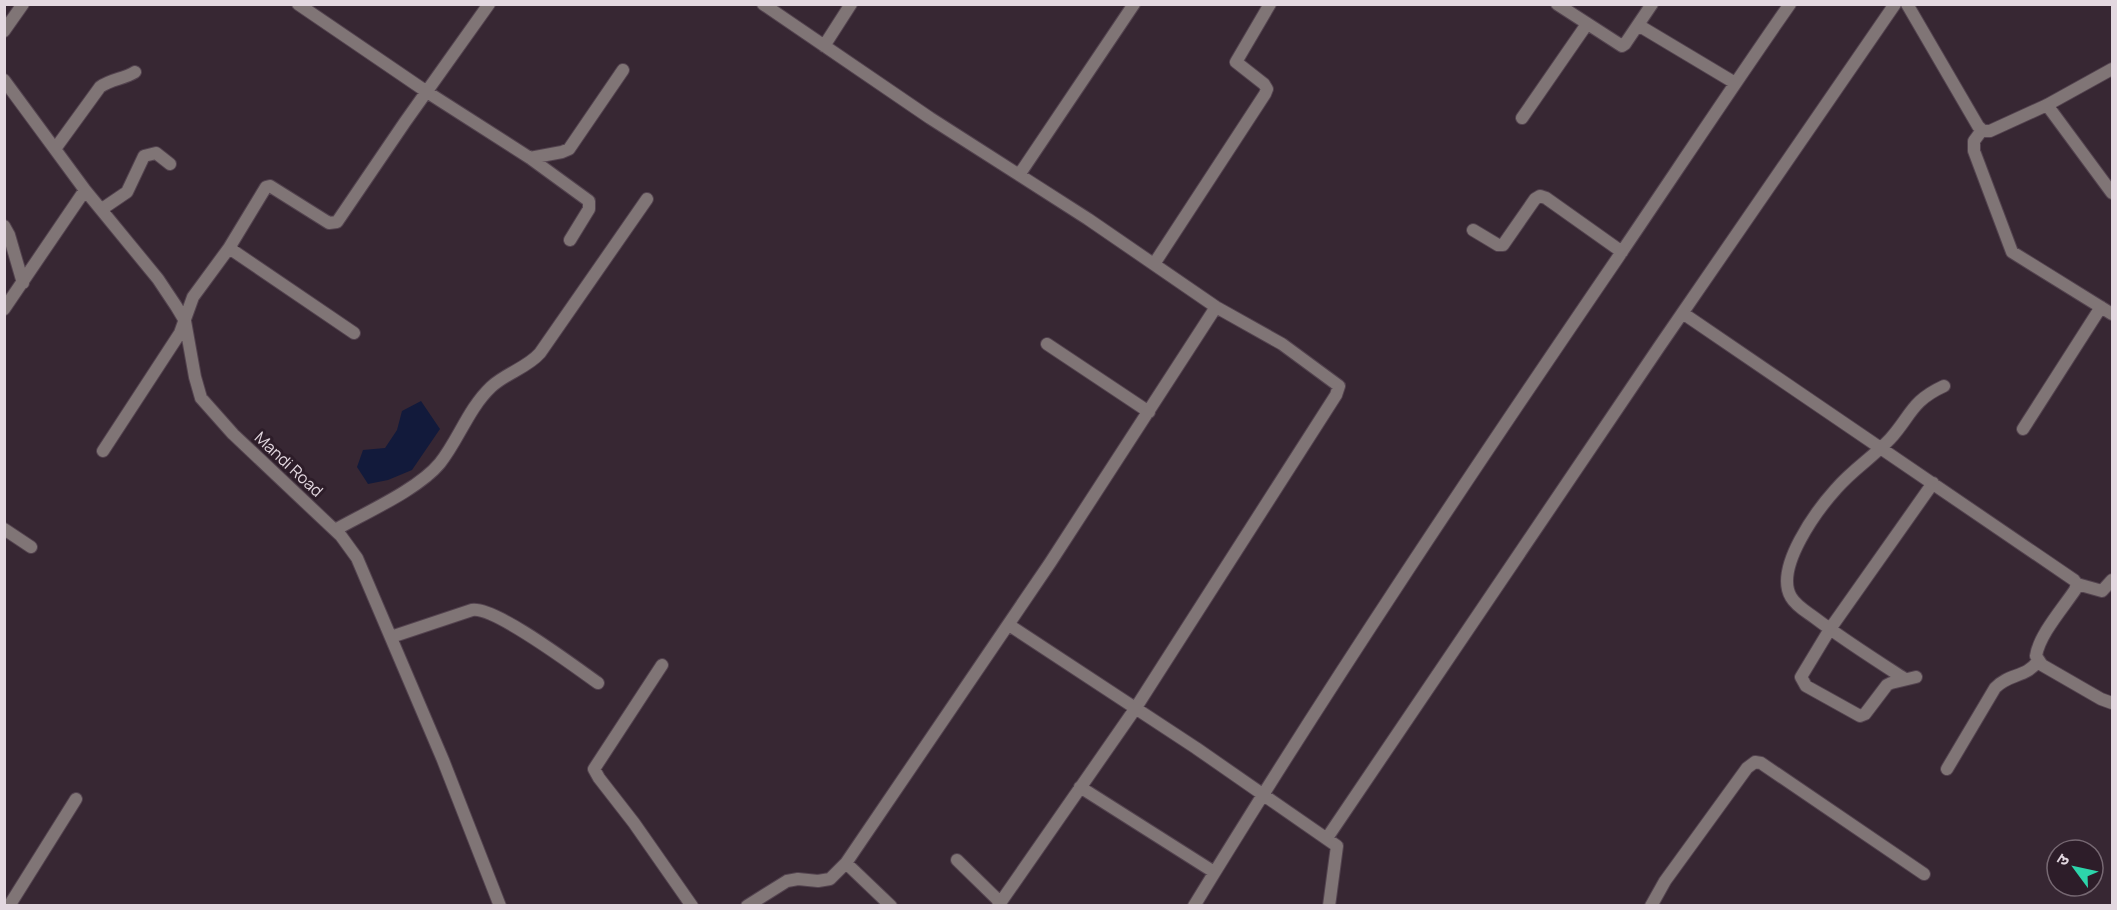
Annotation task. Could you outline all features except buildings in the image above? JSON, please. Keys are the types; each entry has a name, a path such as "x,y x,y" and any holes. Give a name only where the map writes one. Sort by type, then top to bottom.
{"street":[{"path":"4,31 22,4"},
{"path":"298,4 427,92 530,158 590,202 590,209 570,240"},
{"path":"103,451 180,333 193,297 229,248 268,186 329,223 338,222 489,4"},
{"path":"763,4 1216,306 1282,345 1335,382 1339,389 1135,709 999,904 957,860"},
{"path":"824,46 851,4"},
{"path":"1019,175 1134,4"},
{"path":"1154,264 1265,94 1267,89 1264,84 1236,62 1270,4"},
{"path":"1557,4 1622,45 1625,44 1652,4"},
{"path":"1194,906 1262,794 1501,429 1790,4"},
{"path":"1327,838 1895,4"},
{"path":"1907,4 1982,130"},
{"path":"1522,118 1587,24"},
{"path":"1638,26 1735,83"},
{"path":"1982,130 1990,131 2047,105 2112,69"},
{"path":"530,158 569,149 623,70"},
{"path":"55,149 100,87 109,81 124,78 135,72"},
{"name":"Mandi Road","path":"4,80 85,190 158,279 185,321 201,398 233,434 335,530 357,558 443,760 500,906"},
{"path":"2047,105 2112,193"},
{"path":"1982,130 1974,141 1974,151 2012,252 2107,310 2024,429"},
{"path":"102,209 127,192 144,156 156,153 170,164"},
{"path":"4,309 85,190"},
{"path":"1473,230 1498,245 1503,245 1535,199 1540,196 1622,252"},
{"path":"335,530 420,482 434,469 483,395 497,381 532,361 540,353 647,199"},
{"path":"4,226 9,235 23,283"},
{"path":"229,248 354,333"},
{"path":"747,906 787,881 830,879 846,863 1009,625 1216,306"},
{"path":"1684,314 2077,584 2102,591 2112,580"},
{"path":"1047,344 1149,412"},
{"path":"1933,483 1830,629 1802,672 1801,680 1806,686 1860,716 1865,714 1887,685 1911,678 1830,629 1791,598 1786,579 1789,565 1800,540 1835,489 1881,448 1917,402 1925,395 1944,386"},
{"path":"4,529 32,547"},
{"path":"2077,584 2038,646 2036,656 2038,661 2101,699 2112,703"},
{"path":"391,637 480,609 509,623 598,683"},
{"path":"1009,625 1327,838 1337,848 1329,906"},
{"path":"1947,769 1995,688 2003,680 2027,673 2038,661"},
{"path":"662,665 594,769 692,906"},
{"path":"1651,905 1665,881 1740,777 1755,762 1761,763 1924,874"},
{"path":"1080,787 1214,872"},
{"path":"9,906 76,799"},
{"path":"846,863 891,906"}],"water":[{"path":"421,401 440,429 412,470 388,480 368,484 357,467 363,450 385,448 397,430 402,411"}]}
